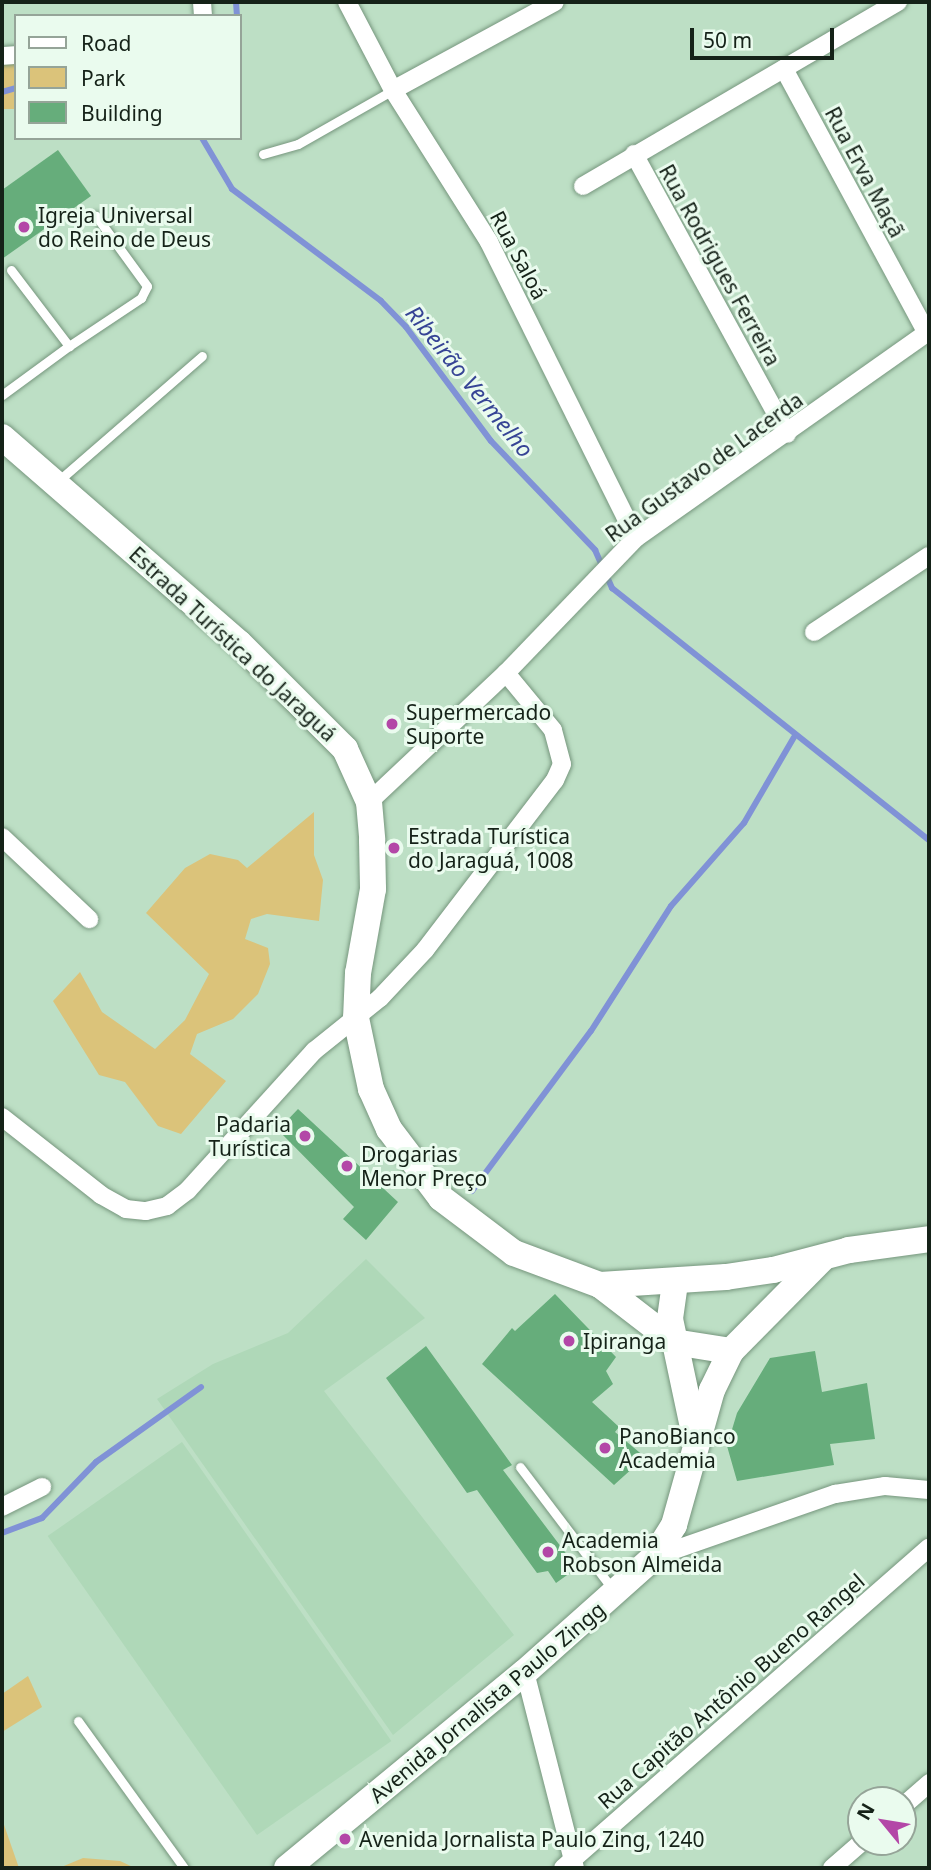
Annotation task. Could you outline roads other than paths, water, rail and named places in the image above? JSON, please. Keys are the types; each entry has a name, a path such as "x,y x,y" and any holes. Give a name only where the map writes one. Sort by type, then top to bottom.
{"main road":[{"name":"Estrada Turística do Jaraguá","path":"2,437 301,701 345,749 369,802 373,889 358,974 356,1018 371,1089 389,1129 422,1178 473,1226 514,1253 600,1285 675,1283 773,1270 824,1256 929,1239"},
{"name":"Avenida Jornalista Paulo Zingg","path":"287,1868 525,1672 654,1557 674,1525 712,1390 731,1351 824,1256"},
{"path":"773,1270 782,1283 777,1302"},
{"name":"Avenida Jornalista Paulo Zingg","path":"675,1283 670,1319 696,1443"},
{"path":"600,1285 674,1342 731,1351"}],"street":[{"name":"Rua Saloá","path":"347,2 393,90 489,242 631,543"},
{"path":"393,90 554,2"},
{"path":"583,186 898,2"},
{"name":"Rua Erva Maçã","path":"784,69 928,332"},
{"name":"Rua Rodrigues Ferreira","path":"634,154 787,434"},
{"name":"Rua Gustavo de Lacerda","path":"369,802 506,673 631,543 928,332"},
{"path":"814,632 929,556"},
{"path":"2,1116 118,1204 146,1211 167,1206 222,1157 314,1051 356,1018 425,950 555,780 562,764 553,730 506,673"},
{"path":"2,837 89,919"},
{"path":"654,1557 835,1494 885,1486 929,1490"},
{"path":"2,1507 41,1487"},
{"name":"Rua Capitão Antônio Bueno Rangel","path":"571,1866 929,1548"},
{"path":"525,1672 571,1866"},
{"path":"832,1868 847,1855"}],"lane":[{"path":"263,154 298,144 393,90"},
{"path":"2,395 141,298 147,286 96,216"},
{"path":"11,270 69,346"},
{"path":"56,483 202,356"},
{"path":"520,1467 616,1593"},
{"path":"78,1721 184,1868"}],"waterway":[{"path":"236,2 237,14"},
{"name":"Ribeirão Vermelho","path":"2,92 14,89"},
{"name":"Ribeirão Vermelho","path":"203,140 232,189 381,301 406,327 491,441 595,550 612,588 929,840"},
{"path":"472,1191 591,1031 671,906 744,823 794,737"},
{"path":"2,1533 42,1518 96,1462 201,1387"}],"place":[{"name":"Igreja Universal do Reino de Deus","path":"24,227"},
{"name":"Supermercado Suporte","path":"392,724"},
{"name":"Estrada Turística do Jaraguá, 1008","path":"394,848"},
{"name":"Padaria Turística","path":"305,1136"},
{"name":"Drogarias Menor Preço","path":"347,1166"},
{"name":"Ipiranga","path":"569,1341"},
{"name":"PanoBianco Academia","path":"605,1448"},
{"name":"Academia Robson Almeida","path":"548,1552"},
{"name":"Avenida Jornalista Paulo Zing, 1240","path":"345,1839"}]}
